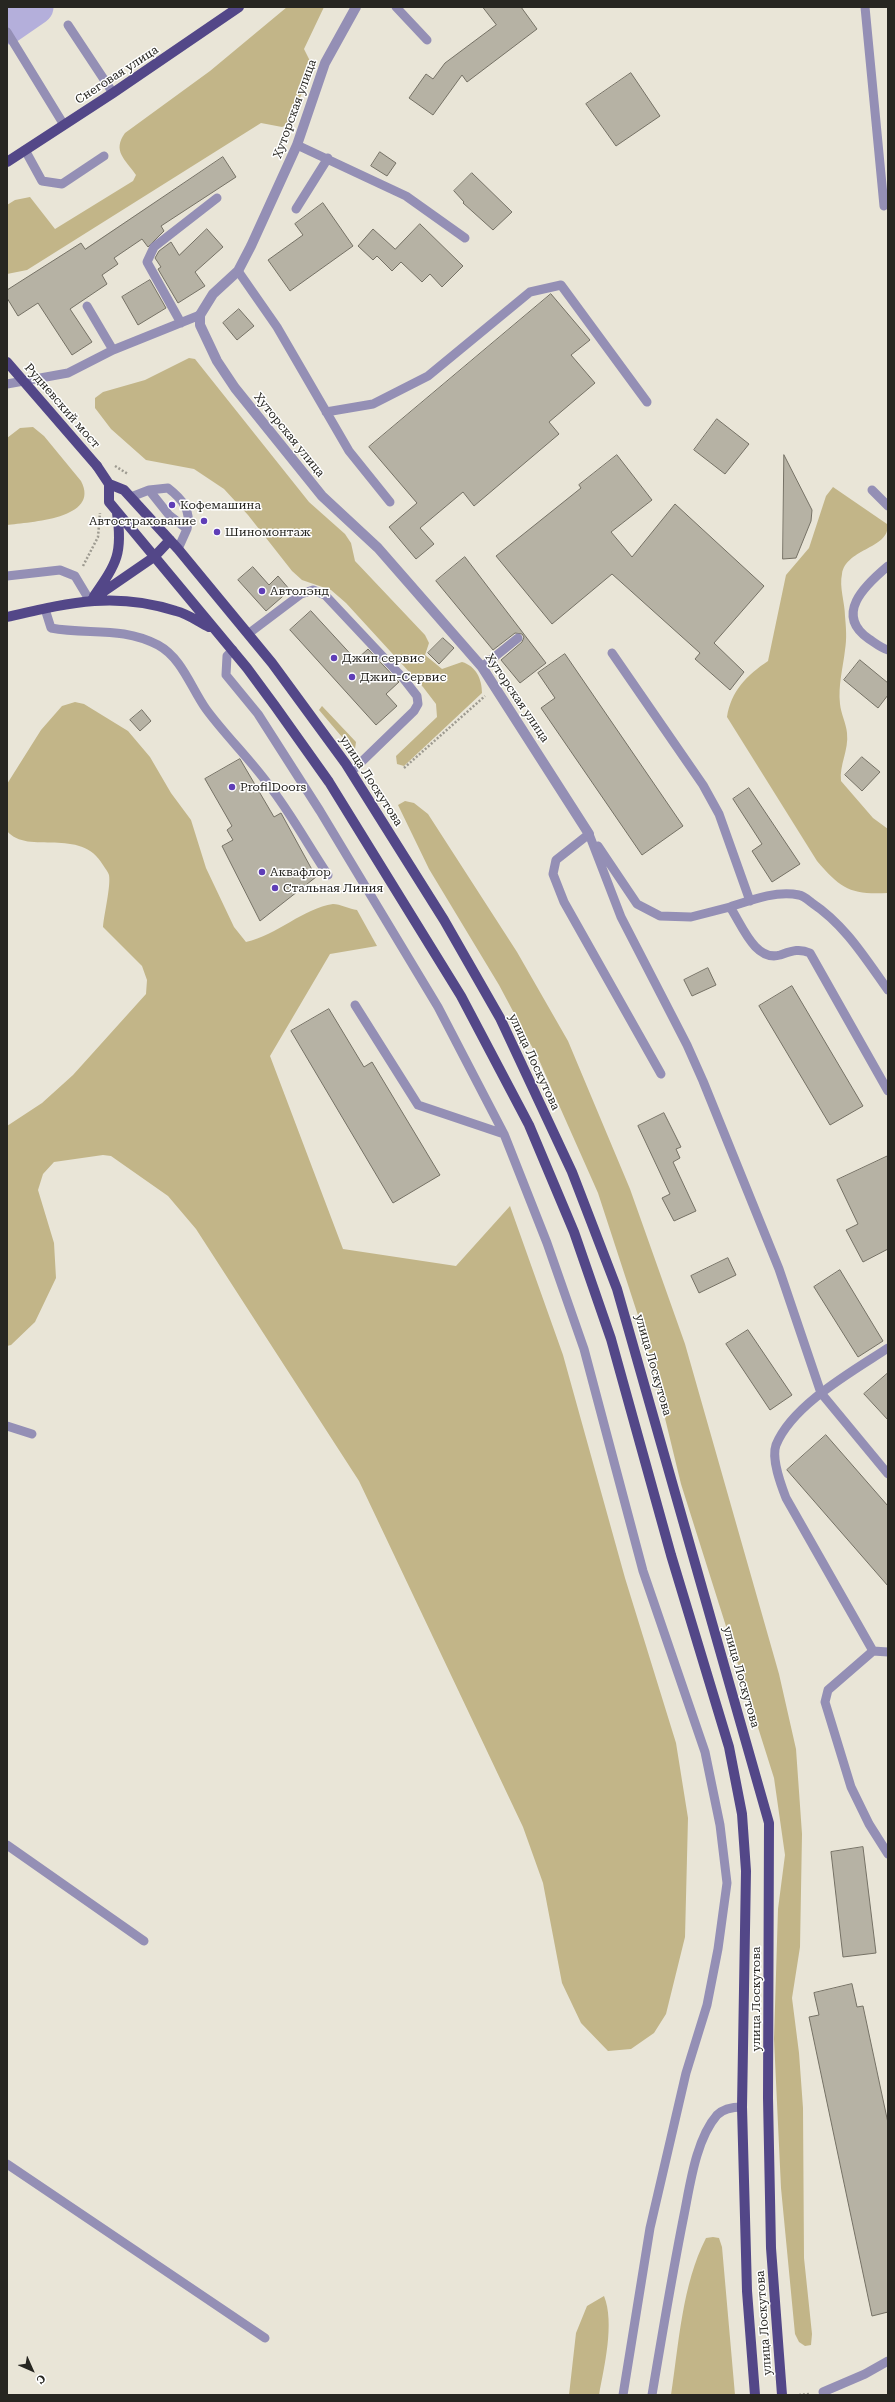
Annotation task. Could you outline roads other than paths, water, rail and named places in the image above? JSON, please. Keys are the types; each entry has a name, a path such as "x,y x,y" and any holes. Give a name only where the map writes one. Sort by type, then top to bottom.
{"main road":[{"name":"Снеговая улица","path":"7,162 113,93 239,7"},
{"name":"Рудневский мост","path":"7,362 97,466 109,484"},
{"name":"улица Лоскутова","path":"755,2395 747,2291 742,2107 746,1871 742,1814 729,1747 703,1656 671,1555 611,1339 574,1232 530,1125 461,996 329,782 260,684 109,502 109,484 124,490 178,549 272,663 351,772 444,920 500,1018 572,1172 617,1289 769,1824 768,2098 771,2232 782,2395"},
{"path":"90,601 109,574 118,554 120,537 116,511"},
{"path":"90,601 154,557 170,540"},
{"path":"7,617 45,608 90,601 126,599 178,611 215,630"}],"street":[{"name":"Хуторская улица","path":"356,7 325,62 297,144 238,271 214,294 200,315 200,324 217,361 234,388 322,496 378,548 482,667 496,686 589,834"}],"lane":[{"path":"396,7 427,40"},
{"path":"865,7 884,206"},
{"path":"68,25 113,93"},
{"path":"7,32 64,125"},
{"path":"297,144 328,158 378,185 406,196 465,238"},
{"path":"25,150 42,181 62,184 104,156"},
{"path":"296,209 328,158"},
{"path":"181,323 147,262 154,247 217,198"},
{"path":"238,271 277,327 349,451 390,502"},
{"path":"326,412 373,404 428,376 530,292 561,285 647,402"},
{"path":"87,306 113,350"},
{"path":"7,384 68,373 113,350 200,315"},
{"path":"131,497 149,490 168,488 177,495 188,510 190,520 178,549"},
{"path":"149,490 169,515 187,529"},
{"path":"872,490 888,506"},
{"path":"888,566 868,582 853,608 853,622 858,631 888,650"},
{"path":"7,576 60,570 76,576 90,601"},
{"path":"248,634 301,594 313,590 325,596 403,678 417,696 418,704 414,711 351,772"},
{"path":"45,608 51,628 68,631 95,630 126,633 158,645 175,658 206,709 268,784 328,875"},
{"path":"482,667 518,638"},
{"path":"233,650 226,656 226,675 258,714 320,810 438,1007 504,1134 547,1243 584,1349 643,1570 705,1752 720,1825 727,1883 718,1949 706,2005 684,2080 650,2228 623,2395"},
{"path":"612,653 703,785 719,814 750,901"},
{"path":"589,834 637,904 660,916 691,917 750,901 787,894 801,895 834,919 849,935 888,990"},
{"path":"589,834 556,860 553,874 564,902 661,1074"},
{"path":"589,834 621,917 687,1045 703,1081 779,1269 821,1393 888,1474"},
{"path":"730,907 759,952 772,957 800,949 810,953 888,1091"},
{"path":"355,1005 418,1105 504,1134"},
{"path":"873,1651 786,1498 777,1474 776,1446 795,1417 821,1393 888,1348"},
{"path":"7,1426 32,1434"},
{"path":"888,1652 873,1651 828,1690 826,1702 851,1787 869,1824 888,1854"},
{"path":"7,1845 144,1941"},
{"path":"652,2395 669,2287 695,2163 706,2134 717,2115 726,2109 742,2107"},
{"path":"7,2164 265,2338"},
{"path":"823,2392 865,2374 888,2361"}],"waterway":[{"path":"7,27 36,7"}],"place":[{"name":"Кофемашина","path":"172,505"},
{"name":"Автострахование","path":"204,521"},
{"name":"Шиномонтаж","path":"217,532"},
{"name":"Автолэнд","path":"262,591"},
{"name":"Джип сервис","path":"334,658"},
{"name":"Джип-Сервис","path":"352,677"},
{"name":"ProfilDoors","path":"232,787"},
{"name":"Аквафлор","path":"262,872"},
{"name":"Стальная Линия","path":"275,888"}]}
